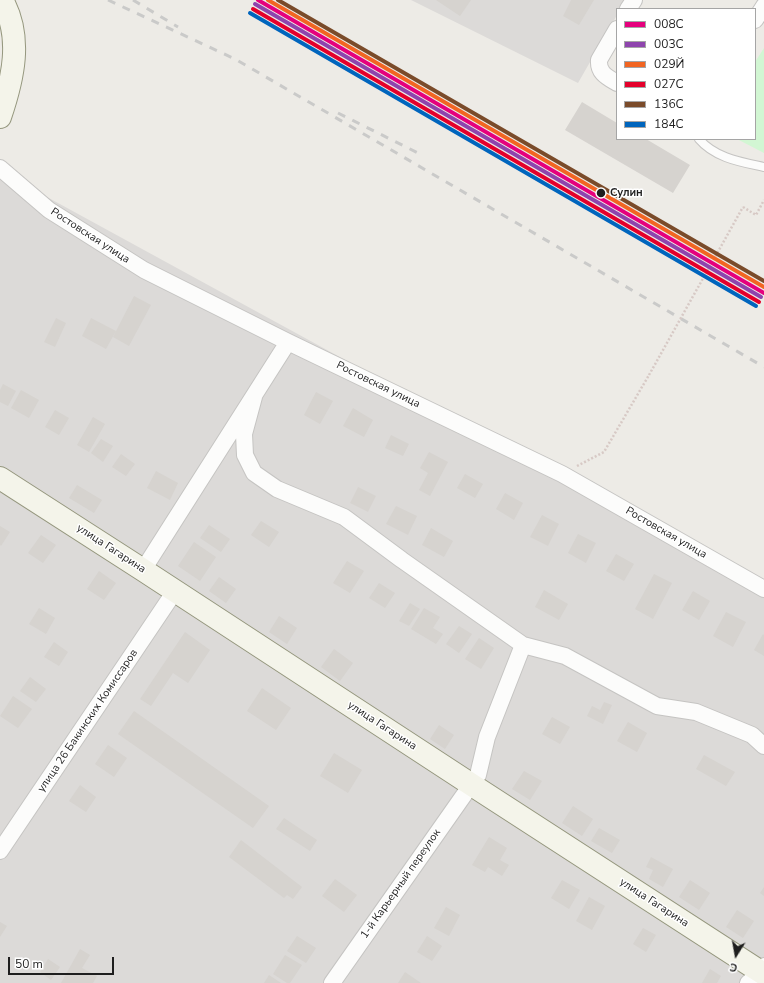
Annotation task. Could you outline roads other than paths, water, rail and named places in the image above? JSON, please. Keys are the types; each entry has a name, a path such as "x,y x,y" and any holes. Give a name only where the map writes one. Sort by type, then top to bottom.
{"main road":[{"path":"0,117 12,76 14,59 13,26 2,0"},
{"name":"улица Гагарина","path":"0,478 143,570 759,974"}],"street":[{"path":"756,18 764,6"},
{"path":"616,31 600,60 599,66 601,72 606,77 616,82"},
{"name":"Ростовская улица","path":"0,168 49,210 144,270 288,342 562,474 764,589"},
{"path":"143,570 288,342"},
{"path":"254,397 244,434 245,456 254,473 277,489 344,517 402,560 523,645 566,656 657,706 696,712 752,735 764,746"},
{"name":"улица 26 Бакинских Комиссаров","path":"0,852 175,591"},
{"name":"1-й Карьерный переулок","path":"332,983 478,775 487,737 523,645"}],"lane":[{"path":"700,140 708,148 722,156 764,167"}],"railway":[{"path":"108,0 235,59 764,367"},
{"path":"133,0 178,27"},
{"path":"338,113 420,154"}],"place":[{"name":"Сулин","path":"601,193"}]}
